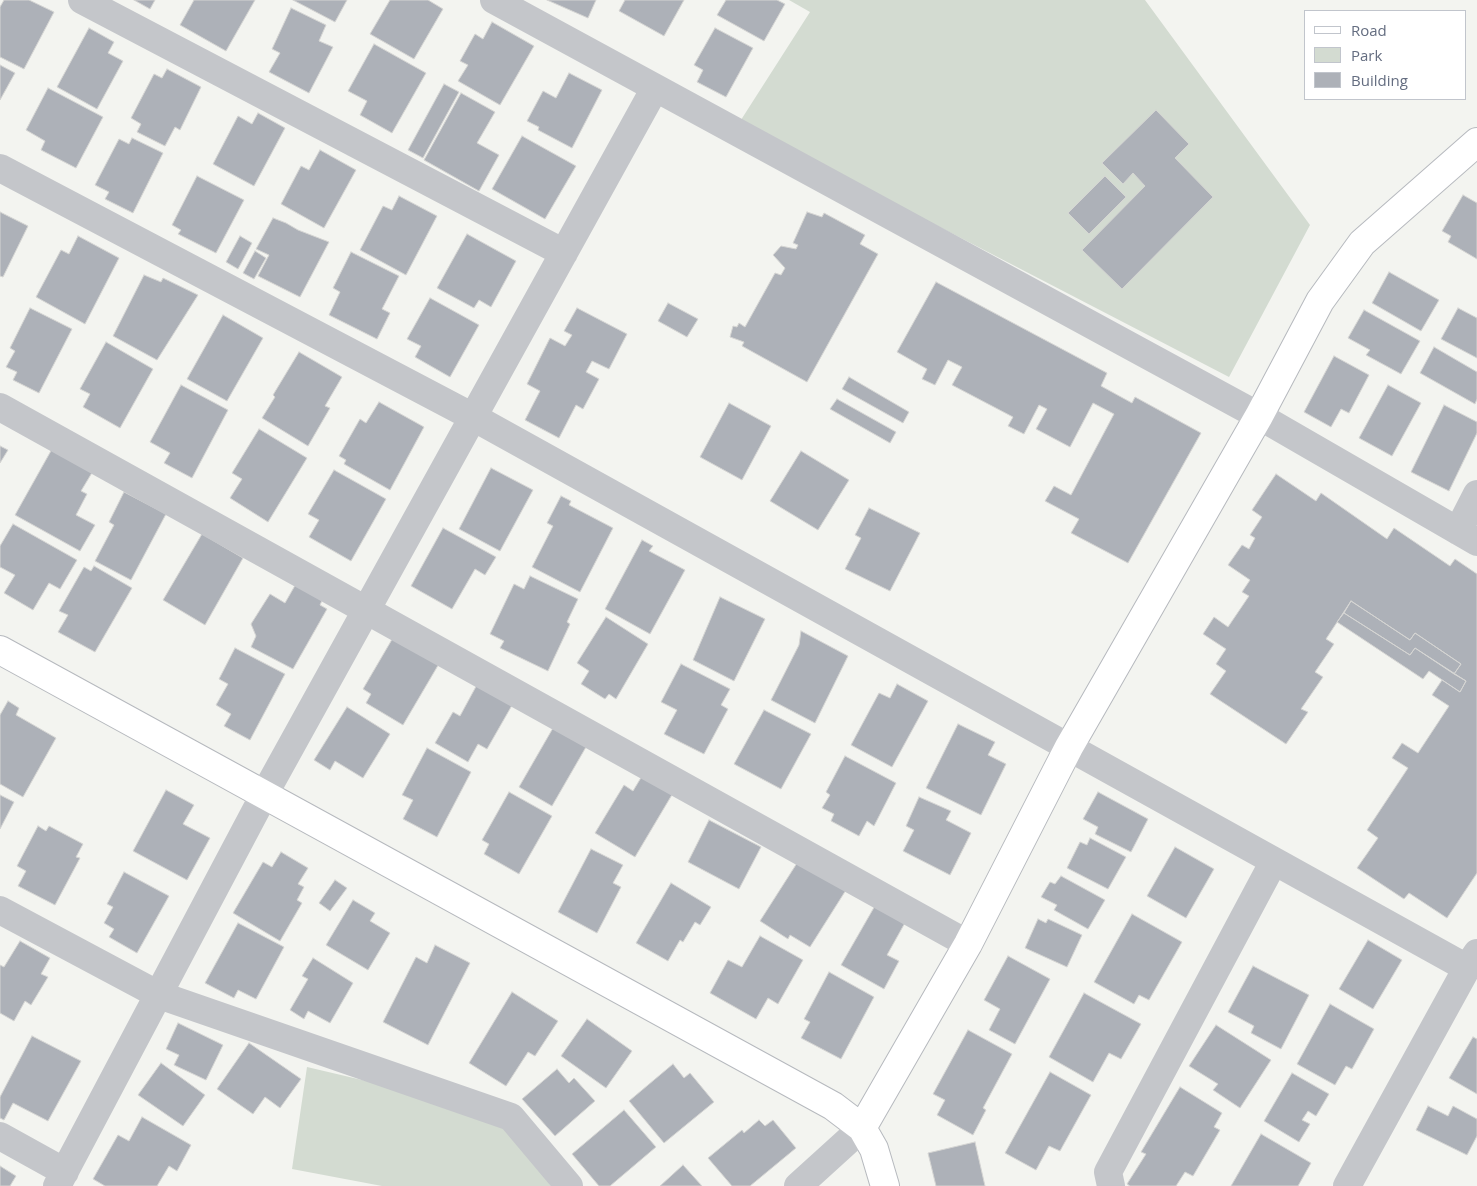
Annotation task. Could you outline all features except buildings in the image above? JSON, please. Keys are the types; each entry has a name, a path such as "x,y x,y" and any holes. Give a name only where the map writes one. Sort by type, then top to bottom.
{"street":[{"path":"82,0 564,253"},
{"path":"494,0 1259,416 1467,537 1477,494"},
{"path":"0,1136 61,1179 264,795 655,88"},
{"path":"798,1186 862,1128 968,944 1069,747 1259,416 1320,301 1362,243 1477,142"},
{"path":"0,168 474,417 1274,861 1472,960 1347,1186"},
{"path":"0,407 968,944"},
{"path":"0,650 833,1106 862,1128 874,1149 885,1186"},
{"path":"1111,1186 1108,1172 1274,861"},
{"path":"0,910 159,995 511,1117 569,1186"}],"green space":[{"path":"789,0 1145,0 1310,225 1229,377 739,123 810,12"},
{"path":"307,1067 494,1111 551,1186 382,1186 292,1169"}]}
